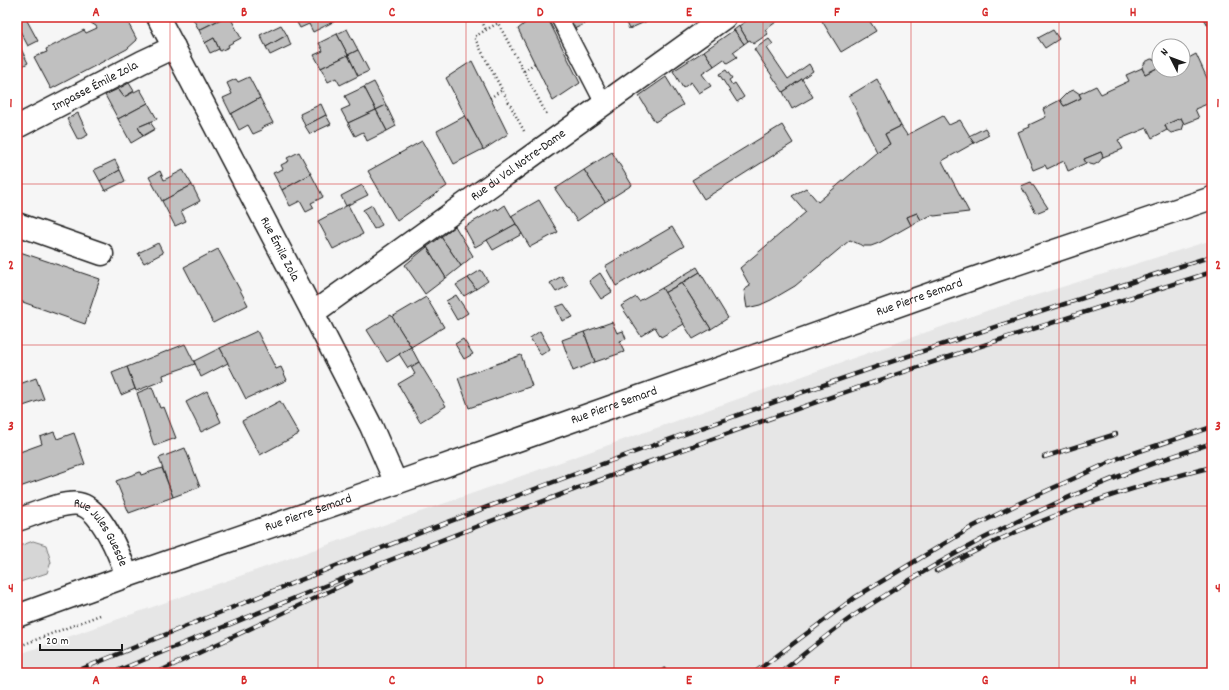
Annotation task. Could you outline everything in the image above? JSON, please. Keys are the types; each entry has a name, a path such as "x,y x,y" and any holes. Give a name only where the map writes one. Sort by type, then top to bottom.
{"street":[{"name":"Rue Émile Zola","path":"158,17 313,313 370,426 396,483"},
{"name":"Rue du Val Notre-Dame","path":"313,313 724,17"},
{"name":"Impasse Émile Zola","path":"17,127 174,47"},
{"name":"Rue Pierre Semard","path":"17,616 995,271 1212,198"},
{"path":"17,224 102,254"},
{"name":"Rue Jules Guesde","path":"17,520 64,504 80,504 96,514 119,554 127,576"}],"lane":[{"path":"559,17 604,104"}],"path":[{"path":"480,17 486,30"},
{"path":"536,153 474,37 498,23 558,136"},
{"path":"524,71 535,63"},
{"path":"490,98 502,90"}],"shaded area":[{"path":"1212,240 1212,673 17,673 17,655 989,310"},
{"path":"33,541 46,545 51,562 47,573 17,583 17,547"}],"building":[{"path":"17,17 25,17 38,41 28,46 17,25"},
{"path":"88,17 125,17 137,40 127,49 51,89 34,57 47,52 46,49 84,30 86,33 97,28 91,23"},
{"path":"192,17 225,17 199,30"},
{"path":"225,17 230,17 241,38 228,45 229,47 220,51 214,38 205,43 199,30"},
{"path":"294,17 328,17 331,23 313,32 309,24 300,28"},
{"path":"328,17 342,17 331,23"},
{"path":"528,17 547,17 580,83 553,101 518,29 529,20"},
{"path":"566,17 599,17 572,30"},
{"path":"623,17 644,17 647,21 629,29"},
{"path":"752,17 783,17 765,30 768,34 753,44 750,40 748,41 739,26"},
{"path":"829,17 867,17 876,31 841,52 822,21"},
{"path":"1203,17 1212,17 1212,32"},
{"path":"281,25 287,35 266,47 260,35"},
{"path":"739,26 748,41 744,44 734,30"},
{"path":"347,29 358,50 348,55 337,34"},
{"path":"734,30 744,44 733,52 737,57 727,63 724,59 714,66 704,51"},
{"path":"1053,30 1059,39 1045,48 1038,38"},
{"path":"337,34 348,55 321,68 314,55 323,51 319,43"},
{"path":"287,35 291,45 270,55 266,47"},
{"path":"214,38 219,49 210,53 205,43"},
{"path":"769,39 773,44 767,48 788,79 809,64 813,71 783,92 754,49"},
{"path":"17,41 28,63 17,69"},
{"path":"358,50 369,71 358,76 348,55"},
{"path":"704,51 714,66 702,74 711,86 699,93 691,82 683,88 673,71"},
{"path":"1196,54 1212,89 1212,102 1195,109 1199,118 1184,124 1181,118 1165,125 1167,130 1152,138 1147,128 1118,140 1123,149 1103,157 1101,152 1084,159 1086,163 1068,171 1064,161 1047,169 1045,165 1033,170 1018,132 1030,127 1029,125 1046,117 1043,109 1060,100 1064,106 1081,98 1079,94 1096,86 1101,94 1129,81 1126,75 1142,68 1145,74 1151,71 1151,78 1191,78 1191,57"},
{"path":"348,55 358,76 340,85 336,78 328,82 321,68"},
{"path":"1151,59 1151,71 1145,74 1142,68 1145,62"},
{"path":"472,61 508,134 483,150 446,78"},
{"path":"726,70 732,78 729,80 732,85 735,83 744,97 737,102 719,74"},
{"path":"249,77 260,98 231,114 223,98 232,94 227,83 236,79 238,82"},
{"path":"666,77 683,105 655,122 639,96"},
{"path":"802,79 813,97 792,109 783,92"},
{"path":"877,79 901,126 885,134 890,144 877,152 849,96"},
{"path":"374,82 386,105 376,110 364,87"},
{"path":"129,83 134,91 124,97 118,89"},
{"path":"364,87 376,110 348,123 341,110 350,106 345,96"},
{"path":"118,89 124,97 140,89 148,103 118,119 105,95"},
{"path":"1074,90 1080,94 1081,98 1064,106 1060,100 1068,92"},
{"path":"260,98 273,123 261,128 262,130 253,134 248,125 239,130 231,114"},
{"path":"148,103 157,119 138,127 143,136 131,143 118,119"},
{"path":"321,104 326,115 305,126 300,114"},
{"path":"386,105 396,126 387,131 376,110"},
{"path":"376,110 387,131 367,141 363,132 355,136 348,123"},
{"path":"78,113 88,135 78,140 67,119"},
{"path":"326,115 331,124 310,134 305,126"},
{"path":"465,116 483,149 454,164 437,131"},
{"path":"943,116 949,125 960,120 974,143 942,161 969,212 932,215 921,220 917,213 907,217 911,225 879,243 871,246 863,246 850,240 795,286 771,300 760,305 747,308 744,290 750,286 740,268 806,212 792,196 806,188 818,202 877,152 890,144 885,134 901,126 907,135"},
{"path":"1181,118 1184,124 1182,130 1171,133 1167,130 1165,125"},
{"path":"150,122 155,129 143,136 138,127"},
{"path":"782,125 793,143 704,199 692,180"},
{"path":"985,128 989,135 974,143 969,136"},
{"path":"422,141 447,186 397,221 368,171"},
{"path":"299,152 311,174 282,190 273,173 283,169 281,165 289,161 287,158"},
{"path":"612,152 632,185 605,202 584,170"},
{"path":"1101,152 1103,157 1099,162 1094,165 1086,163 1084,159"},
{"path":"115,160 120,170 100,181 94,170"},
{"path":"120,170 125,181 105,191 100,181"},
{"path":"183,170 192,185 162,201 149,177 160,171 164,180"},
{"path":"584,170 605,202 577,221 555,189"},
{"path":"311,174 323,197 311,203 314,208 306,212 300,201 290,206 282,190"},
{"path":"1031,182 1048,208 1036,213 1021,186"},
{"path":"192,185 200,201 181,211 186,221 175,226 162,201"},
{"path":"362,185 368,195 346,206 341,196"},
{"path":"539,200 558,232 530,247 511,216"},
{"path":"348,205 363,234 333,249 318,221"},
{"path":"372,205 382,225 374,229 363,210"},
{"path":"505,205 516,224 475,247 464,227"},
{"path":"917,213 921,220 911,225 907,217"},
{"path":"516,224 522,234 493,250 487,240"},
{"path":"455,226 473,256 461,266 441,237"},
{"path":"672,227 684,246 616,286 605,266"},
{"path":"441,237 461,266 446,278 427,247"},
{"path":"158,243 163,253 144,263 138,253"},
{"path":"427,247 446,278 425,294 405,265"},
{"path":"218,249 248,305 213,323 184,267"},
{"path":"17,251 100,279 85,324 17,300"},
{"path":"697,267 700,272 664,293 662,288"},
{"path":"481,270 488,281 476,289 468,278"},
{"path":"700,272 728,318 711,329 682,283"},
{"path":"600,273 612,292 601,299 589,281"},
{"path":"562,276 568,286 556,292 550,283"},
{"path":"468,278 476,289 464,296 456,285"},
{"path":"682,283 711,329 693,339 664,293"},
{"path":"662,288 684,324 661,337 655,327 641,336 621,306 636,297 639,301"},
{"path":"456,295 468,313 457,320 446,301"},
{"path":"426,297 444,327 411,347 392,317"},
{"path":"564,304 573,317 562,321 556,307"},
{"path":"391,315 411,347 387,362 367,330"},
{"path":"612,322 617,333 623,331 626,339 620,341 624,352 595,362 584,332"},
{"path":"257,331 276,369 281,367 287,380 246,399 220,348"},
{"path":"540,331 550,349 541,355 530,338"},
{"path":"584,332 595,362 573,371 562,340"},
{"path":"463,339 473,354 464,359 455,344"},
{"path":"185,344 195,364 163,375 164,380 136,391 127,367"},
{"path":"411,347 419,362 408,368 399,354"},
{"path":"220,348 228,363 201,377 194,361"},
{"path":"521,355 532,386 469,408 458,378"},
{"path":"419,362 446,406 420,422 398,384 415,374 411,367"},
{"path":"127,367 135,389 121,395 112,373"},
{"path":"36,378 44,399 17,408 17,385"},
{"path":"152,387 160,408 164,407 176,438 154,446 137,393"},
{"path":"207,391 221,422 201,432 186,402"},
{"path":"280,401 299,434 260,455 242,421"},
{"path":"54,432 57,439 74,433 85,464 17,488 17,453 42,444 40,437"},
{"path":"185,448 200,487 173,497 159,458"},
{"path":"162,468 173,497 129,513 116,481 140,472 141,475"}],"railway":[{"path":"72,673 363,555 583,471 864,371 1212,256"},
{"path":"112,673 383,563 657,459 933,362 1212,272"},
{"path":"754,673 854,598 972,527 1022,502 1119,458 1212,427"},
{"path":"1044,457 1116,434"},
{"path":"780,673 859,612 900,586 986,537 1074,495 1119,476 1212,443"},
{"path":"936,571 999,540 1067,511 1139,487 1212,467"},
{"path":"156,673 351,581"},
{"path":"660,673 664,670"}]}
